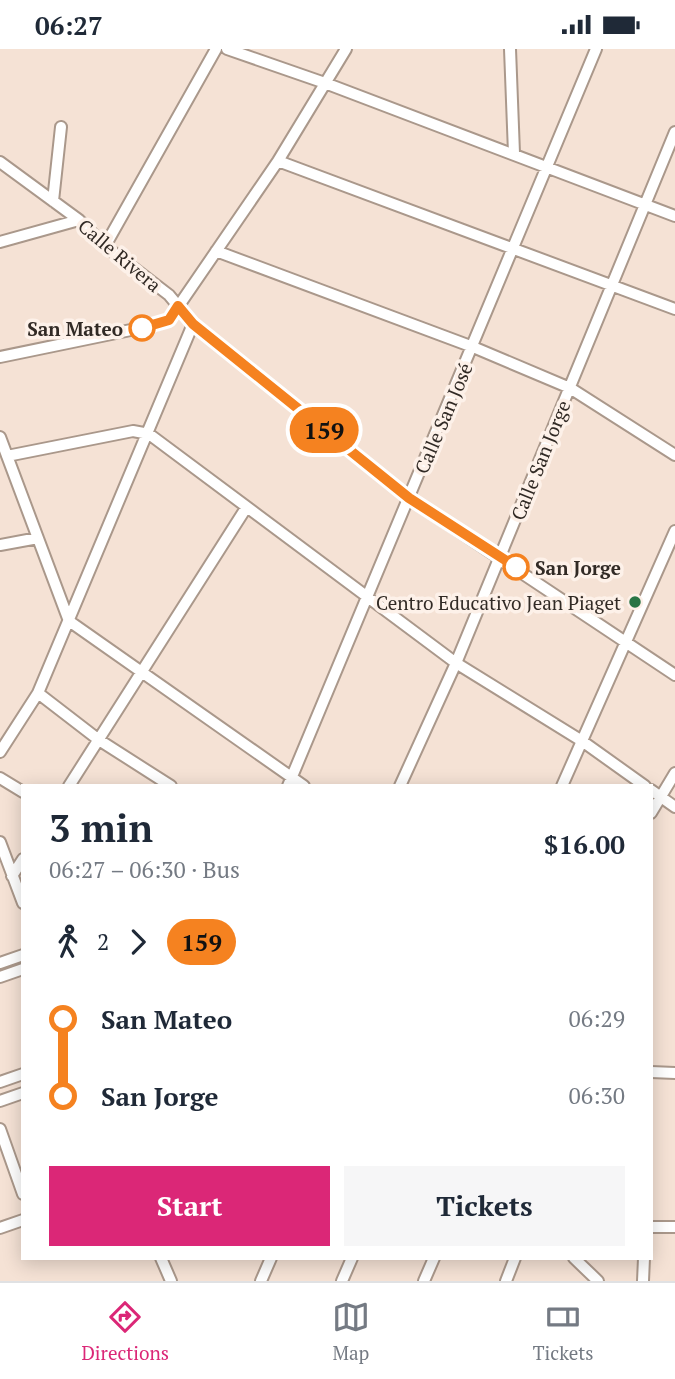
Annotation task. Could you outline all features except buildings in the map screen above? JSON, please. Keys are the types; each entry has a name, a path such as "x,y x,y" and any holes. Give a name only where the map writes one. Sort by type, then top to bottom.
{"street":[{"path":"105,246 216,49"},
{"path":"227,49 514,153 675,216"},
{"path":"0,357 169,320 278,161 346,49"},
{"path":"510,49 514,153"},
{"name":"Calle San José","path":"290,782 596,49"},
{"path":"53,201 61,127"},
{"name":"Calle San Jorge","path":"401,784 501,557 675,132"},
{"path":"278,161 675,309"},
{"name":"Calle Rivera","path":"0,162 79,220 105,246 169,295 193,324 409,498 675,675"},
{"path":"0,242 79,220"},
{"path":"216,251 473,347 570,389 675,455"},
{"path":"0,752 38,693 193,324"},
{"path":"7,456 132,431 149,434 246,508 369,595 456,663 582,741 642,784"},
{"path":"0,437 69,621 290,782"},
{"path":"70,784 246,508"},
{"path":"563,784 675,531"},
{"path":"0,545 38,538"},
{"path":"38,693 99,740 168,784"},
{"path":"675,773 656,793 675,807"},
{"path":"0,778 21,791"},
{"path":"0,842 21,898"},
{"path":"12,876 21,862"},
{"path":"0,963 21,956"},
{"path":"0,977 21,970"},
{"path":"653,1072 675,1073"},
{"path":"0,1081 21,1075"},
{"path":"0,1101 21,1095"},
{"path":"0,1129 21,1188"},
{"path":"0,1228 21,1221"},
{"path":"653,1227 675,1227"},
{"path":"162,1260 172,1281"},
{"path":"261,1281 270,1260"},
{"path":"342,1281 351,1260"},
{"path":"424,1281 433,1260"},
{"path":"506,1281 514,1260"},
{"path":"576,1260 598,1281"},
{"path":"643,1281 644,1260"}],"bus line":[{"name":"159","path":"142,328 169,320 178,306 193,324 409,498 516,567"}],"place":[{"name":"San Mateo","path":"142,328"},
{"name":"San Jorge","path":"516,567"},
{"name":"Centro Educativo Jean Piaget","path":"635,602"}]}
